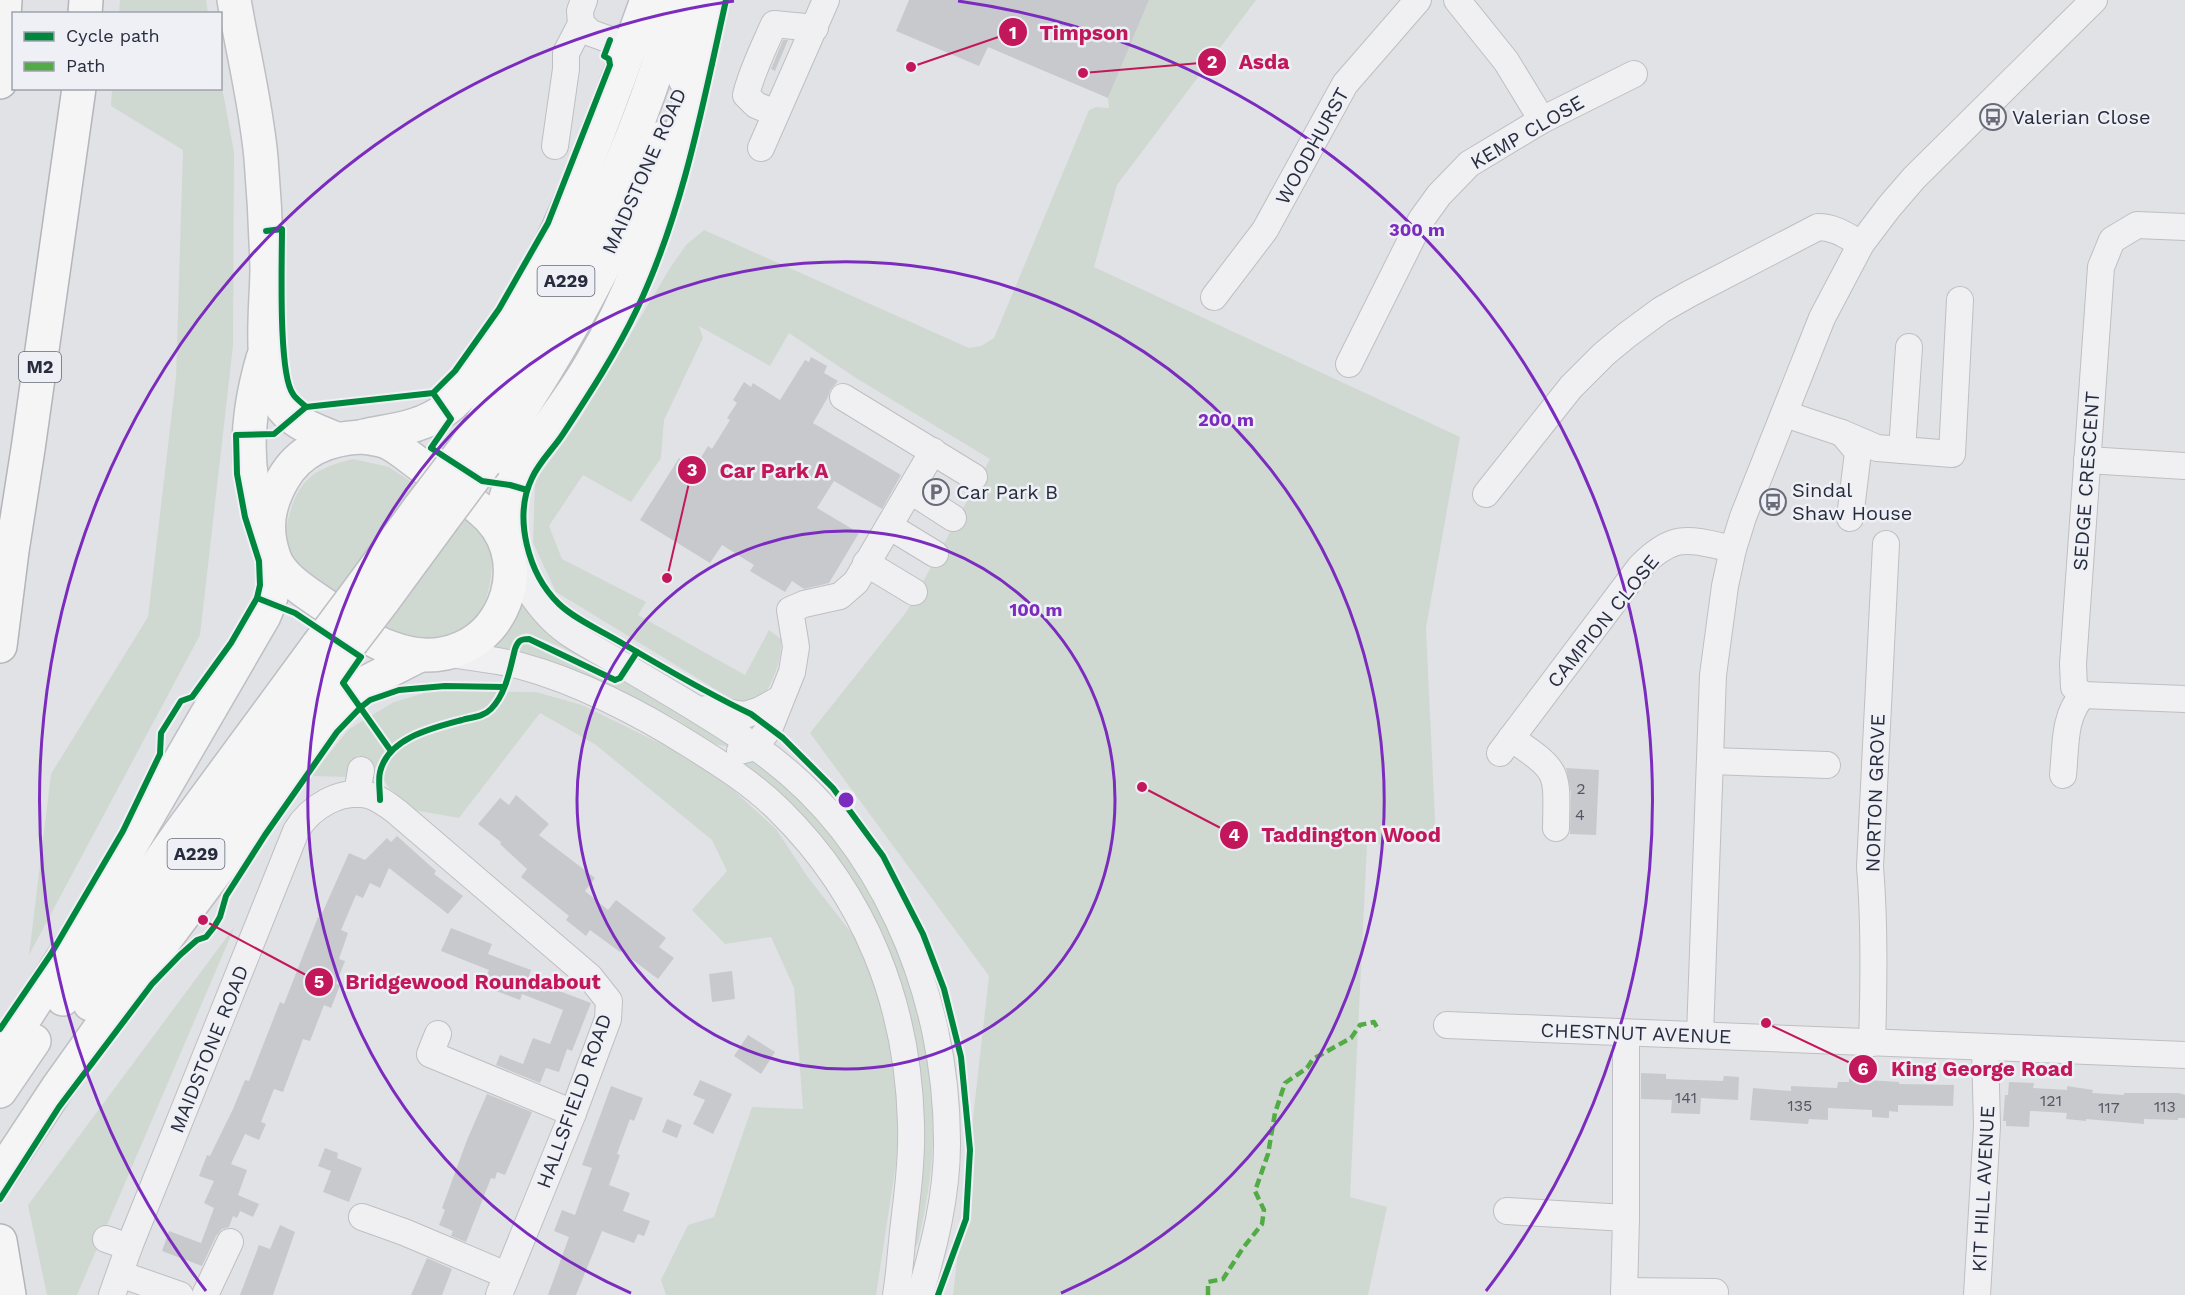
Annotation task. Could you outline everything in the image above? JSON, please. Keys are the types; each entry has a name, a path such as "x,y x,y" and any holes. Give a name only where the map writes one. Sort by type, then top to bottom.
{"main road":[{"path":"0,82 5,0"},
{"path":"234,0 256,110 262,165 267,261 265,353 273,392 279,404 300,423 349,438 377,439 389,443 485,513 507,548"},
{"path":"0,1057 92,914 264,616 274,587 276,572 268,515 272,501 292,466 310,450 349,438 408,428 428,420 445,410 475,376 526,294 553,242 601,128 620,43 647,0"},
{"name":"A229","path":"475,455 505,389 545,322 591,235 646,104 678,0"},
{"name":"MAIDSTONE ROAD","path":"328,653 475,455 527,404 574,322 646,174 693,59 708,0"},
{"path":"0,1175 58,1087 118,1003 340,705 363,684 435,654 460,650 488,629 498,615 511,577 503,518 510,485 591,364 639,270 667,184 694,82 693,59"},
{"name":"M2","path":"0,646 79,90"},
{"path":"265,353 254,389 248,447 259,513 271,544 288,577 374,641 389,648 435,654"},
{"name":"A229","path":"0,1091 179,834 328,653"},
{"name":"A229","path":"0,1136 184,870 328,653"},
{"path":"0,1241 9,1295"}],"street":[{"path":"761,148 826,0"},
{"name":"WOODHURST","path":"1214,297 1265,230 1345,84 1418,0"},
{"path":"1457,0 1506,61 1542,120"},
{"path":"1700,1035 1714,665 1733,549 1745,512 1822,318 1861,244 1914,178 2094,0"},
{"path":"582,12 591,33 620,43"},
{"path":"555,146 566,69 566,53 582,12"},
{"path":"775,113 756,105 746,95 750,77 774,24 814,28"},
{"name":"KEMP CLOSE","path":"1349,364 1421,220 1438,195 1468,164 1542,120 1634,74"},
{"name":"SEDGE CRESCENT","path":"2082,695 2074,687 2073,664 2101,267 2112,240 2137,225 2185,227"},
{"path":"1486,494 1571,387 1604,354 1661,310 1818,227 1829,227 1842,232 1861,244"},
{"path":"1785,414 1842,433 1877,448 1952,454 1959,300"},
{"path":"1902,450 1909,347"},
{"path":"843,397 974,477"},
{"path":"1842,433 1858,452 1850,518"},
{"path":"711,758 755,747 770,727 795,657 795,636 790,610 804,604 840,596 856,582 933,452"},
{"path":"2087,460 2185,466"},
{"path":"911,491 953,518"},
{"path":"889,525 935,554"},
{"name":"CAMPION CLOSE","path":"1556,828 1557,783 1554,773 1547,764 1506,745 1640,567 1650,557 1676,541 1694,541 1733,549"},
{"name":"NORTON GROVE","path":"1872,1042 1874,936 1870,867 1886,544"},
{"path":"507,548 532,595 554,621 568,633 755,747 779,766 816,801 854,846 889,902 906,935 922,979 939,1055 945,1099 947,1145 944,1189 920,1295"},
{"path":"866,563 914,592"},
{"path":"435,654 524,667 570,684 657,725 737,775 779,810 826,865 848,895 877,954 890,991 901,1028 907,1064 911,1125 909,1183 896,1295"},
{"path":"2063,775 2068,724 2074,705 2082,695 2185,699"},
{"path":"693,708 745,715 780,699"},
{"path":"1711,761 1827,765"},
{"name":"HALLSFIELD ROAD","path":"351,788 380,800 397,812 590,977 609,1001 608,1019 573,1113 502,1285"},
{"name":"MAIDSTONE ROAD","path":"116,1285 117,1243 295,832 312,811 351,788"},
{"name":"CHESTNUT AVENUE","path":"1447,1025 2185,1055"},
{"path":"1626,1033 1624,1293 1715,1292"},
{"path":"438,1034 430,1054 573,1113"},
{"name":"KIT HILL AVENUE","path":"1977,1295 1987,1126 1985,1047"},
{"path":"1507,1211 1626,1218"},
{"path":"362,1217 404,1232 502,1285"},
{"path":"205,1295 230,1242"},
{"path":"116,1285 180,1295"}],"shaded area":[{"path":"120,0 206,0 208,12 119,12"},
{"path":"1149,0 1256,0 1117,185 1094,267 1460,437 1426,628 1436,841 1367,845 1350,1197 1387,1207 1368,1295 953,1295 989,976 810,733 907,611 990,459 856,378 789,333 770,366 699,326 703,338 664,420 661,458 631,502 583,475 549,526 562,559 646,602 638,615 745,675 769,630 781,639 776,670 763,698 738,703 556,592 533,543 535,481 578,422 670,268 686,245 704,230 969,348 981,346 994,338 1089,110 1096,107 1109,108 1108,98"},
{"path":"222,87 234,152 233,346 200,635 29,955 51,774 148,617 176,377 183,150 111,106 112,90 222,90"},
{"path":"353,459 389,467 419,487 336,597 297,563 288,548 286,528 293,503 304,484 319,471"},
{"path":"463,516 484,539 491,556 489,587 477,617 459,633 437,642 412,638 382,624"},
{"path":"523,604 617,676 561,647 527,633 513,640 510,652 495,648 512,625"},
{"path":"523,643 562,657 613,684 618,684 626,678 733,747 706,740 669,715 595,679 537,657 517,652"},
{"path":"431,691 536,692 582,705 682,754 731,788 776,829 807,876 857,940 885,1014 897,1101 897,1157 876,1295 666,1295 661,1280 688,1225 714,1217 752,1107 803,1109 794,988 771,937 725,944 692,910 727,871 712,840 596,745 540,713 459,818 414,810 389,788 371,761 358,755 347,777 311,776 349,729 394,702"},
{"path":"751,756 800,797 837,841 863,881 886,924 905,968 919,1014 929,1061 933,1109 930,1179 925,1211 915,1248 912,1246 899,983 736,759"},
{"path":"235,926 77,1295 47,1295 28,1205"}],"building":[{"path":"909,0 1149,0 1108,98 988,47 979,66 896,31"},
{"path":"783,40 788,40 775,71 771,69"},
{"path":"811,357 827,366 824,373 838,381 830,390 813,423 901,475 882,509 834,481 817,508 859,533 829,583 804,589 792,581 785,592 750,571 754,565 722,545 710,563 640,520 679,458 695,467 708,446 712,449 730,420 727,418 737,403 733,400 744,382 751,387 753,383 780,400 805,360 809,362"},
{"path":"1566,768 1599,770 1596,835 1570,834 1571,793"},
{"path":"516,795 549,824 539,835 595,878 585,891 608,910 616,900 666,938 659,947 674,958 658,979 590,930 586,936 566,920 569,916 521,877 527,869 500,844 501,842 478,824 500,798 509,805"},
{"path":"397,836 436,871 434,874 463,896 448,914 389,868 380,888 370,883 363,898 356,895 341,930 348,933 339,959 345,961 336,984 340,985 331,1008 324,1005 310,1041 303,1039 283,1092 274,1089 261,1122 266,1124 259,1140 245,1134 231,1164 247,1170 238,1195 259,1204 253,1217 240,1211 237,1218 233,1216 229,1227 222,1229 216,1236 202,1266 162,1251 169,1231 201,1243 214,1208 204,1203 214,1181 199,1176 207,1155 210,1156 245,1080 249,1081 280,1002 284,1004 318,917 320,918 349,853 365,860 387,838 391,842"},
{"path":"451,928 492,944 488,954 531,970 528,979 591,1003 572,1051 567,1049 559,1072 546,1068 540,1083 496,1065 500,1055 523,1064 533,1038 550,1044 563,1010 522,994 520,1000 483,986 489,970 441,951"},
{"path":"732,971 735,999 712,1002 709,974"},
{"path":"748,1035 775,1052 761,1074 734,1056"},
{"path":"1641,1073 1666,1074 1666,1079 1723,1081 1724,1076 1739,1077 1738,1100 1701,1098 1700,1114 1671,1113 1672,1100 1641,1099"},
{"path":"1849,1079 1899,1082 1899,1084 1954,1085 1953,1106 1898,1105 1898,1112 1889,1111 1889,1118 1872,1117 1872,1110 1828,1108 1828,1120 1809,1119 1808,1124 1750,1120 1753,1088 1791,1091 1791,1086 1837,1088 1838,1082 1849,1082"},
{"path":"700,1080 732,1094 713,1134 693,1124 705,1100 693,1095"},
{"path":"2009,1082 2034,1083 2033,1088 2067,1090 2067,1086 2093,1090 2092,1093 2124,1095 2124,1093 2179,1093 2185,1095 2185,1118 2178,1118 2178,1120 2144,1119 2144,1124 2066,1119 2067,1113 2030,1111 2029,1127 2006,1126 2006,1121 2003,1121 2005,1095 2008,1095"},
{"path":"611,1086 643,1098 634,1121 630,1119 609,1185 630,1193 623,1211 650,1221 644,1236 638,1234 634,1243 602,1231 576,1295 548,1295 569,1237 554,1231 562,1210 575,1215 592,1168 582,1165"},
{"path":"487,1094 532,1112 505,1175 497,1172 495,1179 491,1178 466,1242 451,1236 453,1231 439,1225 445,1210 442,1208"},
{"path":"667,1119 682,1125 677,1138 662,1132"},
{"path":"325,1148 338,1153 337,1158 362,1168 349,1202 323,1192 331,1171 318,1166"},
{"path":"280,1225 295,1232 273,1295 240,1295 259,1245 270,1249"},
{"path":"427,1258 452,1269 442,1295 411,1295"}],"marked path":[{"path":"1208,1295 1208,1282 1223,1279 1262,1224 1264,1210 1255,1191 1268,1154 1275,1113 1285,1083 1307,1068 1313,1059 1351,1038 1360,1025 1374,1022 1379,1031"}],"cycle path":[{"path":"726,0 690,157 653,272 637,309 602,373 532,478 526,493 524,527 532,561 539,577 559,604 588,624 701,689 751,714 783,738 833,788 883,856 923,934 944,989 961,1057 970,1150 966,1219 938,1295"},
{"path":"266,231 282,229 282,316 285,364 288,382 297,399 306,407 433,393 455,371 499,309 548,223 610,65 609,59 604,56 610,40"},
{"path":"433,393 451,419 431,448 482,481 527,490"},
{"path":"0,1029 51,954 123,831 160,754 161,733 181,701 192,697 231,643 257,598 260,585 259,561 245,517 237,474 236,435 274,434 306,407"},
{"path":"257,598 295,613 361,657 343,683 391,751"},
{"path":"380,800 380,772 392,751 413,736 425,731 488,712 504,689 515,649 523,639 529,639 615,680 620,678 637,652"},
{"path":"0,1199 59,1107 152,984 180,955 197,940 206,937 214,927 220,917 226,896 265,835 337,732 361,707 370,700 399,690 445,686 504,687"}],"place":[{"name":"Timpson","path":"911,67"},
{"name":"Asda","path":"1083,73"},
{"name":"Valerian Close","path":"1993,117"},
{"name":"Car Park B","path":"936,492"},
{"name":"Sindal Shaw House","path":"1773,502"},
{"name":"Car Park A","path":"667,578"},
{"name":"Taddington Wood","path":"1142,787"},
{"name":"Bridgewood Roundabout","path":"203,920"},
{"name":"King George Road","path":"1766,1023"}]}
